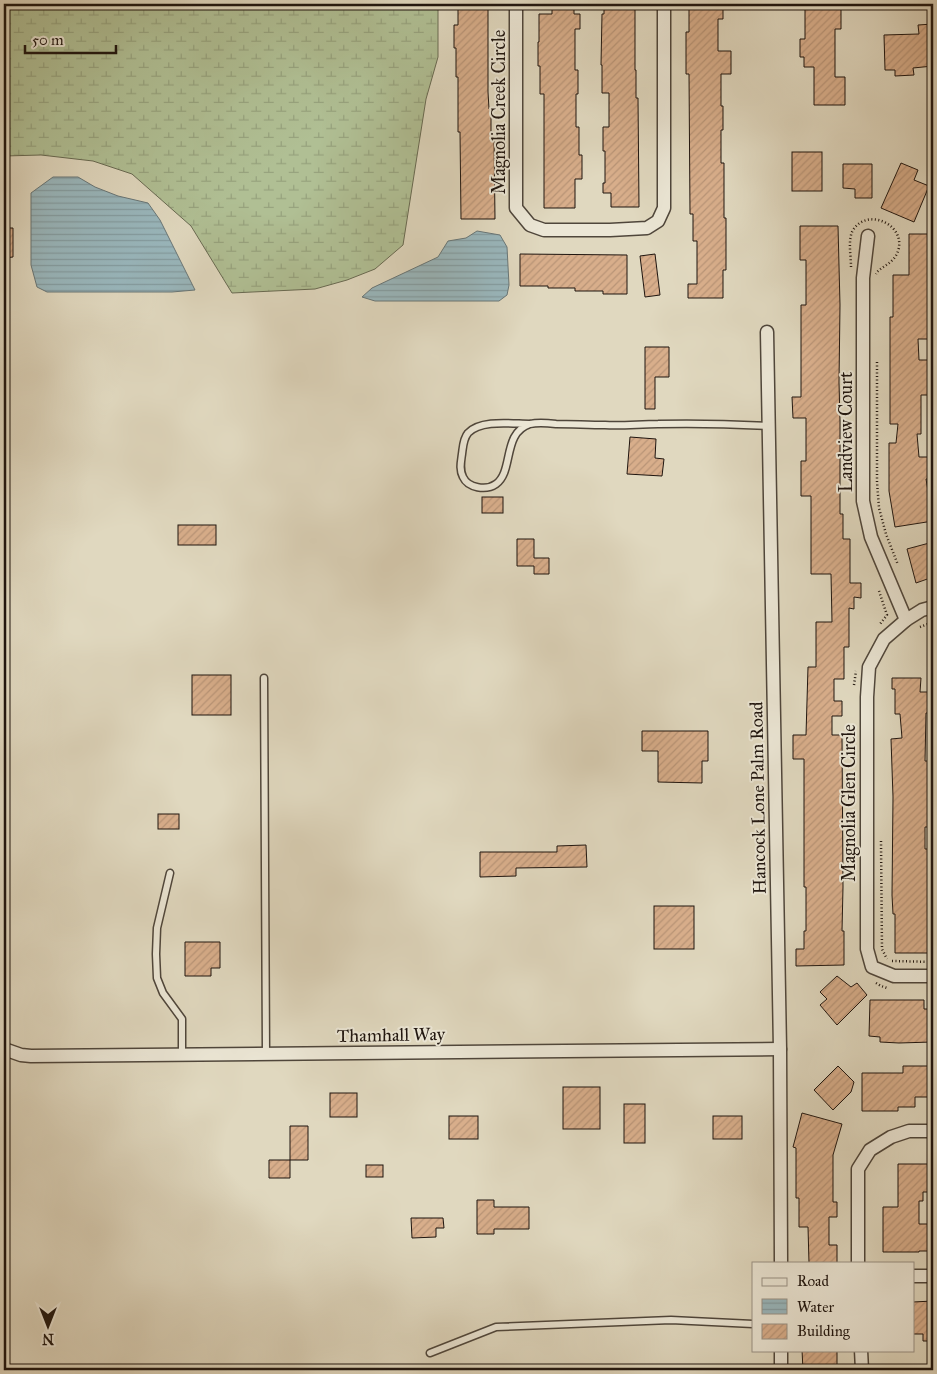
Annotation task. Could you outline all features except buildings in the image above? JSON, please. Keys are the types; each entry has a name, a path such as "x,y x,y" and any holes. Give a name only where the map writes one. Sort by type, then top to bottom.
{"street":[{"name":"Magnolia Creek Circle","path":"516,4 516,208 530,225 544,230 610,230 647,228 658,221 664,208 664,4"},
{"name":"Landview Court","path":"868,236 863,278 864,502 871,537 906,620"},
{"name":"Hancock Lone Palm Road","path":"767,332 780,1049 781,1262"},
{"name":"Magnolia Glen Circle","path":"933,608 922,610 906,620 884,639 869,667 866,697 867,949 872,967 894,976 933,976"},
{"name":"Thamhall Way","path":"4,1048 21,1055 31,1056 780,1049"},
{"path":"858,1262 858,1170 870,1150 891,1137 909,1132 933,1131"},
{"path":"914,1276 933,1276"},
{"path":"781,1352 781,1370"},
{"path":"861,1352 862,1370"}],"lane":[{"path":"530,424 520,430 511,443 503,476 494,486 479,488 463,478 460,469 464,442 468,433 484,424 542,423 607,426 665,423 768,426"},
{"path":"264,678 266,1054"},
{"path":"170,873 157,928 157,978 163,993 182,1019 182,1055"},
{"path":"430,1353 496,1327 672,1320 752,1324"}],"path":[{"path":"919,628 933,622"},
{"path":"880,837 883,953 893,962 933,962"}],"green space":[{"path":"4,4 438,4 438,57 426,99 403,245 375,269 347,280 315,289 232,293 191,226 132,174 93,161 41,155 4,156"}],"water":[{"path":"53,177 78,177 95,187 118,196 148,203 160,220 195,290 172,292 47,292 37,287 31,265 31,193"},
{"path":"477,231 500,235 507,247 509,285 507,295 499,301 375,301 362,297 372,288 438,257 448,241 466,238"}]}
